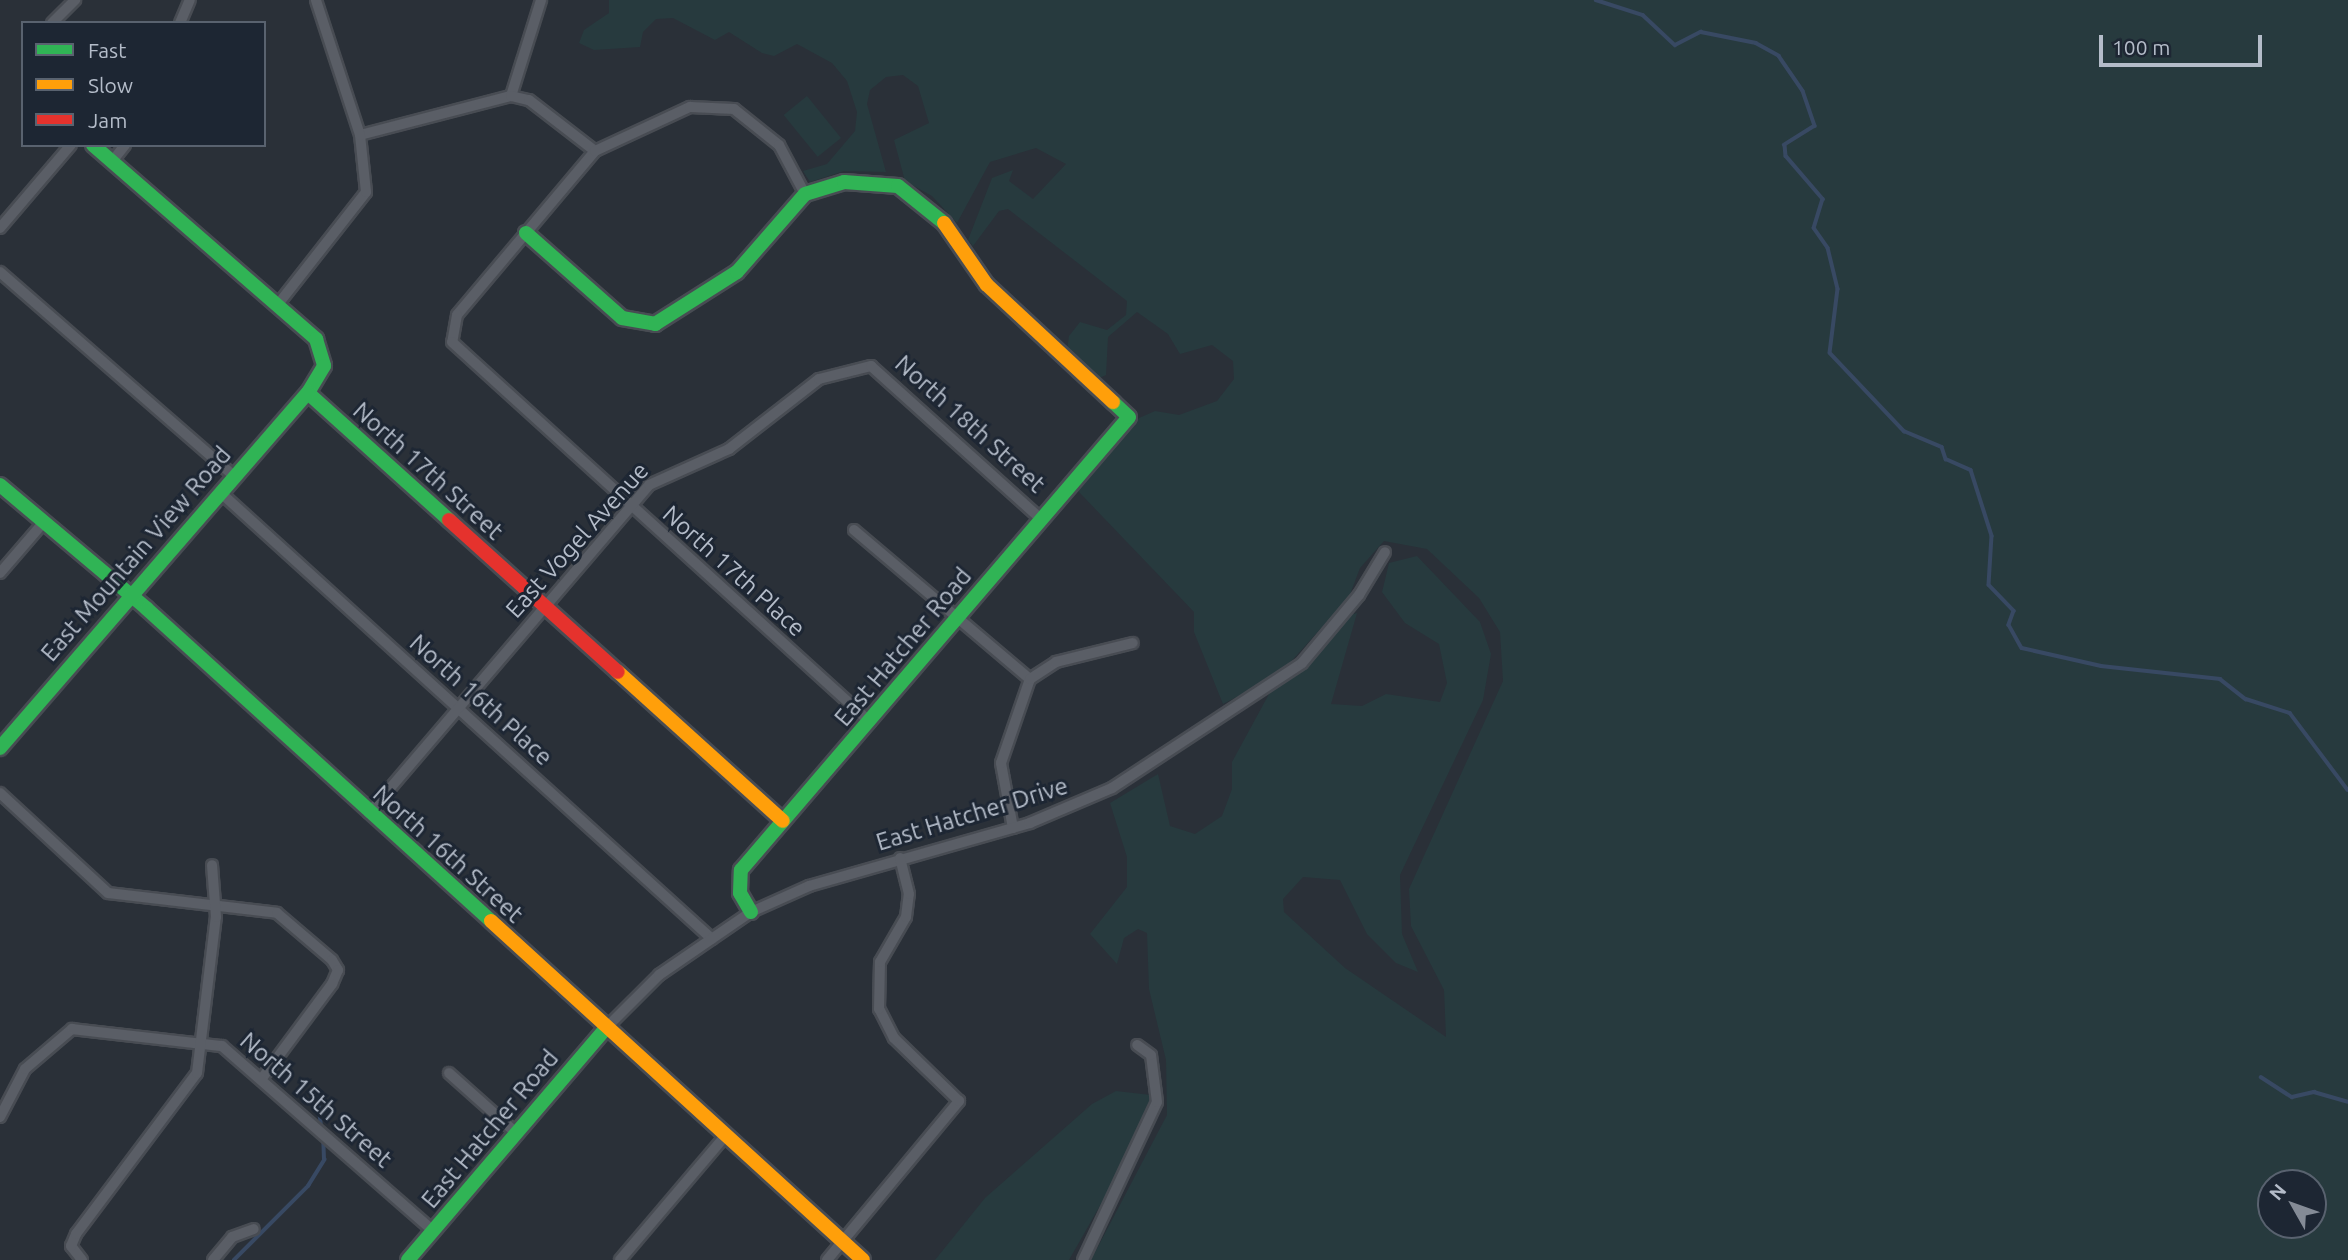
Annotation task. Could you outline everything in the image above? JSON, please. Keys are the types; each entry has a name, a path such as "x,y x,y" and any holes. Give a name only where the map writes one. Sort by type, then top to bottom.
{"street":[{"path":"54,21 75,0"},
{"path":"181,21 190,0"},
{"path":"279,303 361,205 367,183 360,135 316,0"},
{"path":"511,96 541,0"},
{"path":"360,135 511,96 528,100 595,151"},
{"path":"734,108 779,145 805,194 737,272 655,324 622,318 526,233 595,151 681,109 734,108"},
{"path":"0,228 69,147"},
{"path":"96,147 114,159 279,303 324,350 324,366 308,393"},
{"path":"114,159 123,147"},
{"name":"East Hatcher Road","path":"751,912 737,880 783,821 1129,417 986,285 924,201 898,186 866,181 805,194"},
{"name":"North 17th Place","path":"526,233 457,315 449,335 870,722"},
{"path":"0,272 234,476"},
{"name":"East Vogel Avenue","path":"369,813 631,505 662,475 747,437 815,382 867,365"},
{"name":"North 18th Street","path":"867,365 1041,519"},
{"name":"East Mountain View Road","path":"0,748 308,393"},
{"name":"North 17th Street","path":"308,393 783,821"},
{"name":"North 16th Street","path":"0,485 132,597 863,1260"},
{"name":"North 16th Place","path":"221,493 712,939"},
{"path":"0,573 43,523"},
{"path":"854,530 1030,678"},
{"name":"East Hatcher Drive","path":"607,1027 659,975 751,912 900,858 1013,828 1112,788 1301,663 1359,595 1385,552"},
{"path":"1013,828 1001,763 1030,678 1056,662 1133,643"},
{"path":"0,793 108,893 277,913 338,970 263,1077"},
{"path":"827,1260 959,1101 894,1038 878,1009 880,962 905,917 909,894 900,858"},
{"path":"82,1260 71,1246 185,1096 204,1043 216,906 212,865"},
{"name":"East Hatcher Road","path":"408,1260 607,1027"},
{"name":"North 15th Street","path":"0,1117 25,1069 72,1029 204,1043 232,1051 433,1231"},
{"path":"1083,1260 1157,1102 1151,1055 1137,1045"},
{"path":"449,1073 516,1133"},
{"path":"620,1260 726,1136"},
{"path":"213,1260 232,1237 254,1229"}],"green space":[{"path":"609,0 2348,0 2348,1260 1091,1260 1167,1115 1166,1060 1149,989 1147,933 1138,929 1124,938 1117,964 1090,934 1127,887 1127,857 1110,803 1158,774 1170,826 1195,834 1222,816 1232,789 1232,762 1269,694 1310,665 1346,616 1357,613 1331,704 1362,706 1386,694 1440,702 1447,683 1439,644 1405,623 1382,592 1389,563 1417,556 1480,622 1491,654 1483,700 1400,875 1402,934 1418,972 1396,963 1367,934 1340,880 1303,877 1283,899 1284,912 1345,968 1446,1037 1444,990 1411,926 1409,889 1503,681 1500,632 1479,598 1427,549 1384,541 1360,568 1349,597 1279,675 1223,704 1194,632 1194,612 1078,491 1139,418 1155,411 1179,415 1217,401 1234,379 1233,361 1212,345 1180,354 1168,334 1137,312 1108,337 1106,375 1099,378 1067,350 1069,336 1080,322 1107,330 1126,315 1127,301 1008,209 999,211 973,246 968,240 992,178 1013,170 1009,181 1033,199 1066,164 1036,148 990,162 957,223 932,196 905,181 894,140 929,123 918,86 903,75 886,77 870,90 867,104 886,172 844,171 810,182 803,171 827,164 855,131 857,112 847,81 832,63 797,44 774,56 762,53 729,32 715,40 673,18 656,19 643,32 640,47 594,50 579,43 584,30 609,13"},
{"path":"807,96 841,138 818,157 784,115"},
{"path":"1116,1091 1151,1095 1139,1137 1069,1260 935,1260 985,1198 1092,1104"}],"waterway":[{"path":"1596,0 1643,15 1675,45 1701,32 1756,43 1779,56 1803,91 1815,126 1785,145 1786,156 1823,199 1814,228 1828,248 1838,289 1830,353 1904,431 1942,447 1946,459 1971,470 1992,536 1989,585 2014,611 2009,625 2022,648 2101,666 2220,679 2246,699 2290,713 2348,790"},
{"path":"2261,1077 2292,1097 2314,1092 2348,1102"},
{"path":"319,1106 322,1129"},
{"path":"234,1260 308,1186 324,1160 323,1136"}],"traffic: fast":[{"path":"95,147 316,339 324,366 308,393 449,520"},
{"path":"526,233 622,318 655,324 737,272 805,194 844,182 898,186 944,223"},
{"path":"0,748 308,393"},
{"path":"751,912 740,893 741,870 1129,417 1113,402"},
{"path":"0,485 147,609 491,921"},
{"path":"408,1260 607,1027"}],"traffic: slow":[{"path":"944,223 987,285 1113,402"},
{"path":"618,672 783,821"},
{"path":"491,921 863,1260"}],"traffic: jam":[{"path":"449,520 618,672"}]}
